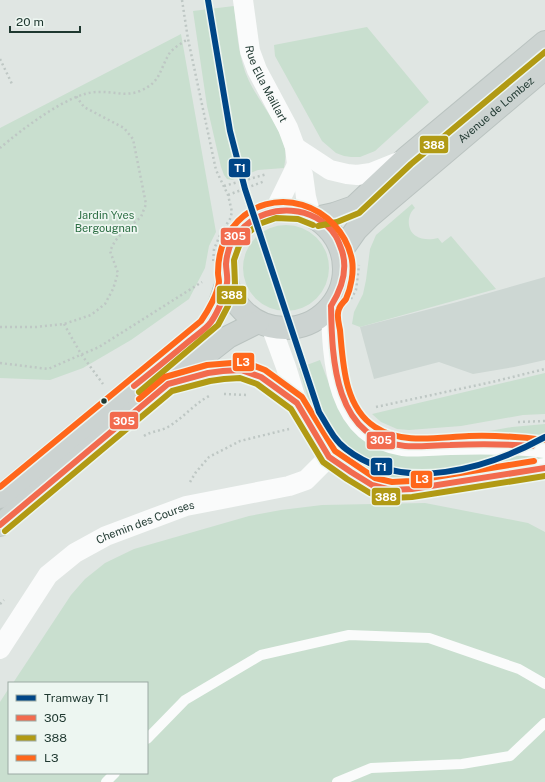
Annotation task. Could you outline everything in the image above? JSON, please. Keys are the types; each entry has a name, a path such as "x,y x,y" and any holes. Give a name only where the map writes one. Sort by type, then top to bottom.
{"main road":[{"name":"Avenue de Lombez","path":"313,217 334,214 354,207 406,158 545,42"},
{"name":"Avenue de Lombez","path":"342,250 356,230 370,216 545,68"},
{"path":"0,497 207,326 212,320 220,303 220,275 232,242 242,228 255,217 274,210 287,210 300,211 313,217 324,224 331,232 342,250 344,262 344,274 338,296 340,304 304,325 292,328 264,324 242,310 220,275"},
{"path":"0,525 93,449 168,384 228,337 264,324"}],"street":[{"name":"Rue Ella Maillart","path":"243,0 250,50 257,70 288,128 303,175 306,197 313,217"},
{"path":"274,210 296,156 338,173 357,175 371,173 406,158"},
{"path":"340,304 333,349 336,371 349,411 358,423 372,435 403,446 505,444 545,448"},
{"path":"264,324 286,367 297,403 329,457 372,485 391,490 412,489 545,468"},
{"path":"168,384 208,373 241,370 261,377 297,403"},
{"name":"Chemin des Courses","path":"0,649 48,575 75,553 106,536 186,506 289,486 306,480 329,457"}],"lane":[{"path":"148,738 185,700 262,655 349,635 429,638 519,669 545,684"},
{"path":"337,782 370,768 462,764 510,756 545,723"},
{"path":"106,782 113,774"}],"path":[{"path":"182,0 188,39 216,170 228,195 232,212 230,220 221,233 214,249 220,275"},
{"path":"0,148 20,130 76,96 97,92 123,95 139,91 152,84 161,74 170,53 188,39"},
{"path":"0,59 12,84"},
{"path":"0,327 36,327 64,324 91,315 105,304 113,289 118,273 110,251 123,232 141,217 146,204 133,139 124,128 84,107 76,96"},
{"path":"224,186 271,173"},
{"path":"228,195 264,182 272,181"},
{"path":"340,304 356,290 359,262"},
{"path":"0,363 48,369 99,347 205,280"},
{"path":"64,324 81,354 104,385"},
{"path":"369,408 492,382 545,369"},
{"path":"222,394 246,396 253,390 261,377"},
{"path":"138,440 151,432 167,427 198,402 211,396"}],"shaded area":[{"path":"545,277 545,360 473,374 439,362 374,379 360,327"}],"green space":[{"path":"234,6 238,44 245,72 253,89 279,132 285,149 285,156 284,168 258,170 232,180 227,179 221,167 207,106 193,11"},
{"path":"367,27 429,102 375,151 360,157 344,156 336,153 322,141 275,56 274,45"},
{"name":"Jardin Yves Bergougnan","path":"181,34 216,232 209,246 205,268 189,299 131,340 83,368 50,380 0,378 0,128"},
{"path":"412,204 415,208 410,214 409,218 410,230 418,237 424,239 438,238 442,243 451,236 496,289 360,327 352,324 354,312 363,294 370,249 376,235"},
{"path":"286,225 294,226 310,232 322,244 328,260 328,276 322,292 310,304 294,310 286,311 278,310 262,304 250,292 244,276 243,268 244,260 250,244 262,232 278,226"},
{"path":"320,360 337,405 359,435 545,454 545,465 426,480 397,479 369,471 351,461 334,447 323,432 315,414 299,368"},
{"path":"545,373 545,414 523,415 461,426 409,430 397,429 381,422 372,414"},
{"path":"545,424 545,443 462,436 512,427"},
{"path":"425,503 528,523 545,532 545,782 0,782 0,702 8,690 8,774 148,774 148,682 14,682 71,595 85,579 105,563 134,549 249,516 322,505"}],"tram line":[{"name":"T1","path":"208,0 230,131 245,189 319,412 334,437 346,449 369,463 393,471 419,473 446,472 472,467 498,459 545,437"}],"transit line":[{"name":"388","path":"318,226 337,222 359,213 411,164 545,52"},
{"name":"L3","path":"0,487 201,321 210,307 217,291 219,282 218,267 220,254 223,243 229,232 248,213 266,204 284,202 302,205 319,213 334,225 345,241 353,265 351,285 348,295 338,311 342,356 351,396 357,408 365,418 375,427 386,433 409,438 421,439 488,436 545,440"},
{"name":"305","path":"134,386 211,322 219,308 226,288 226,264 231,244 244,227 254,219 266,214 279,211 304,213 316,218 326,225 335,235 344,258 344,273 338,293 331,306"},
{"name":"388","path":"139,392 218,325 228,306 235,284 234,260 239,246 248,233 259,224 276,218 298,219 313,225"},
{"name":"305","path":"331,306 333,349 336,372 342,394 351,413 364,429 381,440 405,446 481,444 532,446"},
{"name":"L3","path":"139,399 165,377 207,365 244,362 265,370 302,397 335,451 375,478 392,482 411,481 534,461"},
{"name":"305","path":"0,525 168,384 208,373 223,371 241,370 261,377 297,403 329,457 372,485 391,490 412,489 545,468"},
{"name":"388","path":"5,531 172,391 224,379 240,378 257,384 291,409 323,462 370,493 391,498 412,497 545,476"}]}
